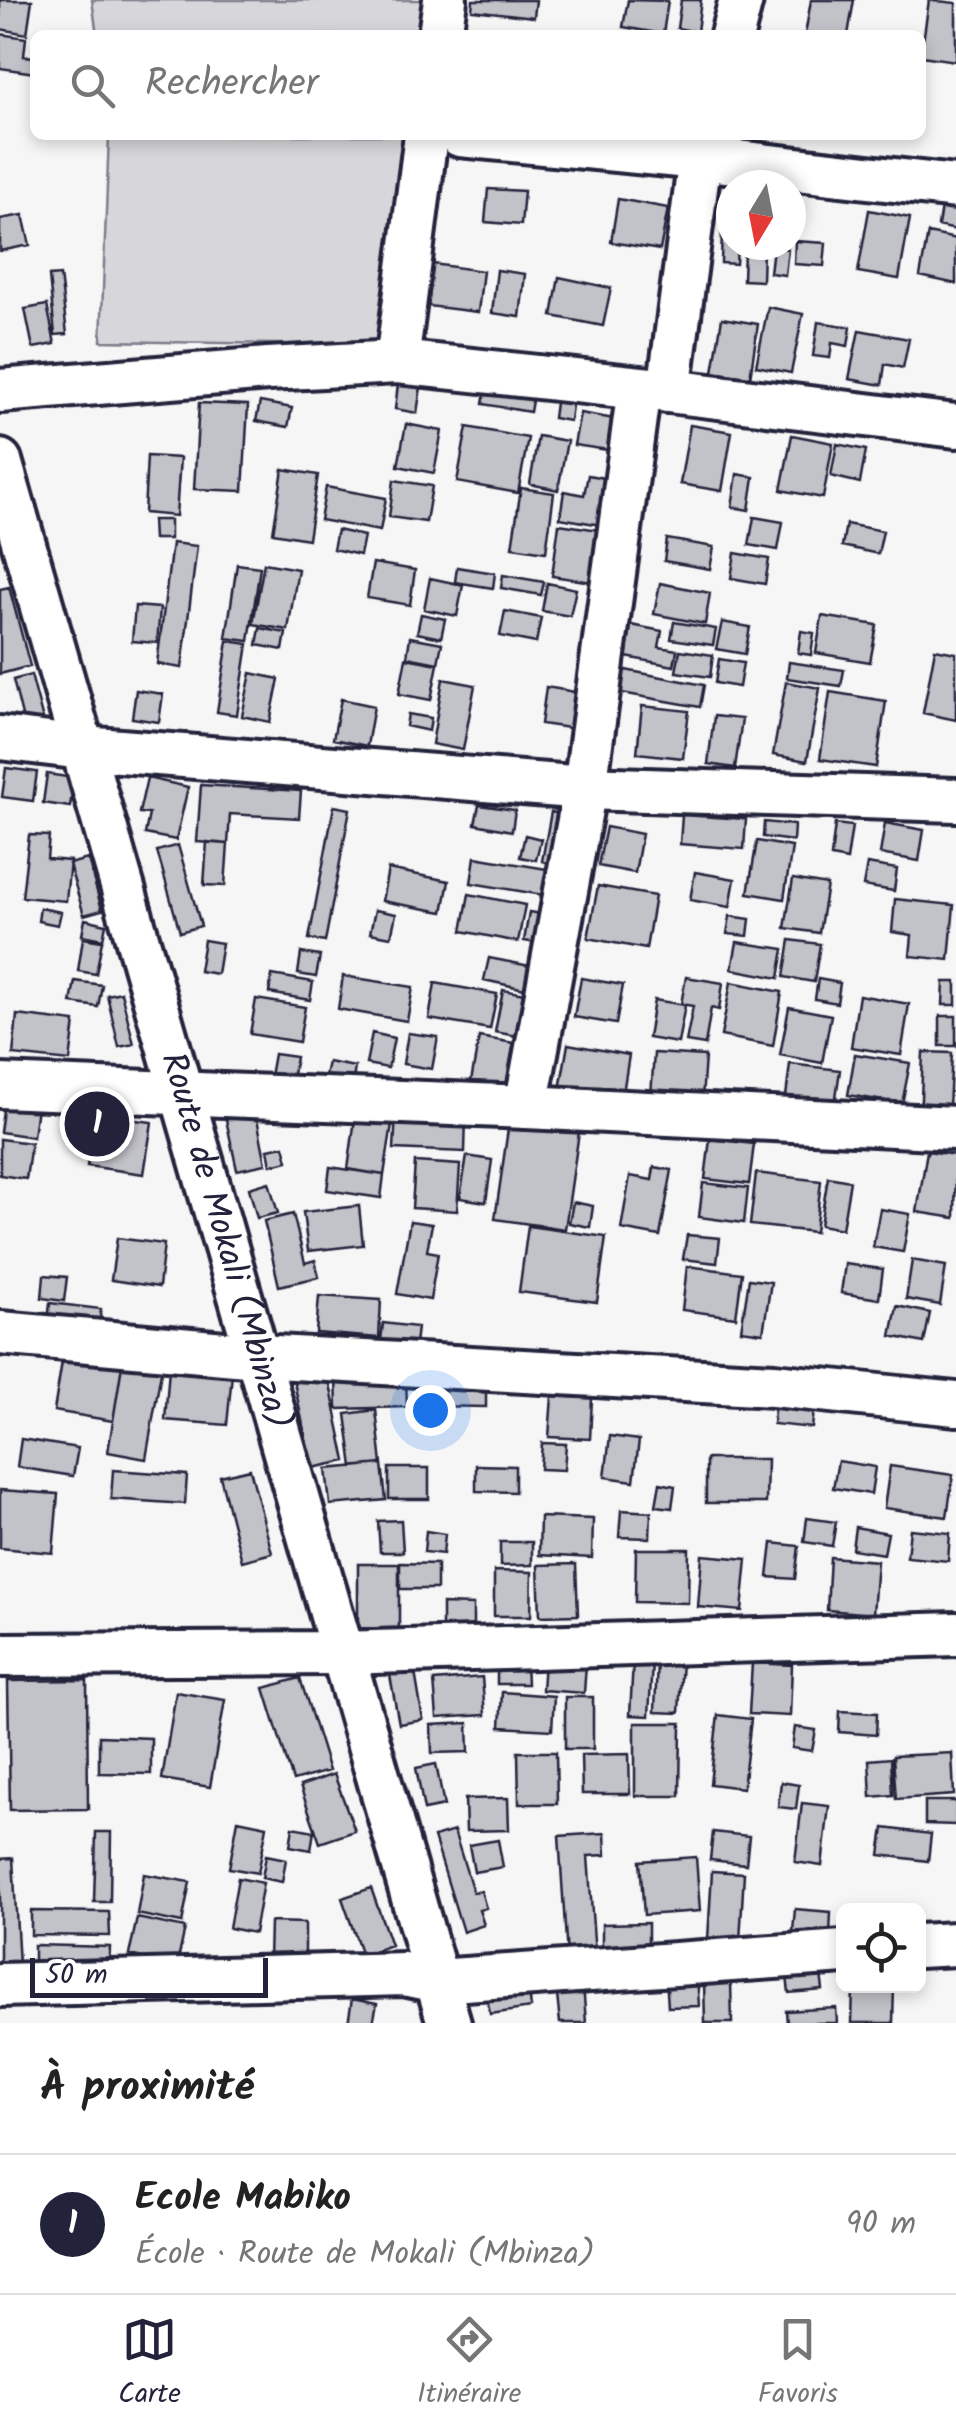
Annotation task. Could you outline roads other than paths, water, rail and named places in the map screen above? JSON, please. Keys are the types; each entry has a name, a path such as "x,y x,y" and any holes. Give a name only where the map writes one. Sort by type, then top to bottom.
{"street":[{"path":"441,30 444,0"},
{"path":"733,30 741,0"},
{"path":"397,362 425,140"},
{"path":"570,140 703,146 956,188"},
{"path":"526,1106 654,389 703,146"},
{"path":"0,391 397,362 956,426"},
{"name":"Route de Mokali (Mbinza)","path":"0,461 449,2023"},
{"path":"0,738 585,788 956,800"},
{"path":"0,1086 526,1106 956,1128"},
{"path":"0,1333 258,1356 735,1382 956,1404"},
{"path":"0,1655 341,1653 956,1634"},
{"path":"926,1946 956,1944"},
{"path":"0,1985 404,1974 437,1981 836,1953"}],"place":[{"name":"Ecole Mabiko","path":"97,1124"}]}
